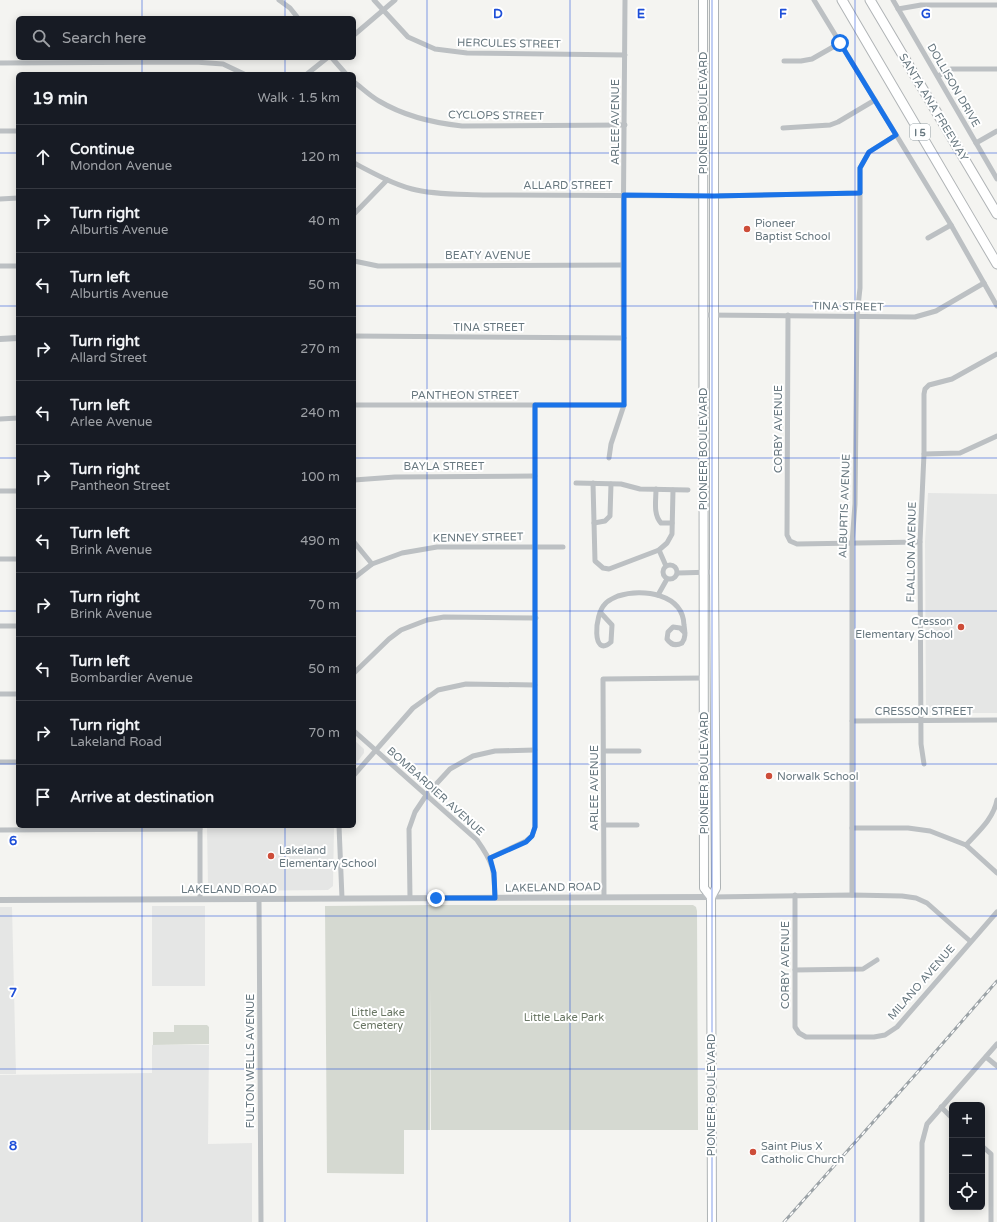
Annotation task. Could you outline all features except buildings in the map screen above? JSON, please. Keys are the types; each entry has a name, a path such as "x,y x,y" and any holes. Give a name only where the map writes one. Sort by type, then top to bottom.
{"highway":[{"name":"I 5","path":"842,0 997,264"},
{"name":"SANTA ANA FREEWAY","path":"870,0 997,214"}],"main road":[{"name":"PIONEER BOULEVARD","path":"703,0 704,888 710,897 712,1222"},
{"name":"PIONEER BOULEVARD","path":"710,897 716,888 714,572 714,0"}],"street":[{"path":"279,0 290,8 296,16"},
{"name":"HERCULES STREET","path":"374,0 408,37 435,49 468,53 625,55"},
{"path":"356,33 395,0"},
{"name":"ARLEE AVENUE","path":"609,458 611,444 624,405 623,265 625,0"},
{"path":"814,0 951,225 997,306"},
{"name":"DOLLISON DRIVE","path":"893,0 997,179"},
{"path":"898,9 921,5 997,5"},
{"path":"784,61 807,61 840,43"},
{"path":"309,72 324,60"},
{"path":"334,60 344,72"},
{"path":"0,63 195,62 223,64 240,72"},
{"path":"938,76 951,69 997,69"},
{"name":"CYCLOPS STREET","path":"356,84 378,101 408,115 441,124 462,126 625,125"},
{"path":"782,128 830,125 838,122 875,100"},
{"path":"0,131 16,131"},
{"path":"976,143 997,131"},
{"name":"ALBURTIS AVENUE","path":"852,895 852,543 855,504 857,316 860,288 860,168 869,152 896,135"},
{"name":"ALLARD STREET","path":"356,164 387,180 414,190 446,194 714,196 860,193"},
{"path":"356,212 387,180"},
{"path":"0,198 16,198"},
{"path":"928,238 951,225"},
{"name":"BEATY AVENUE","path":"356,261 378,266 623,265"},
{"path":"0,266 16,266"},
{"name":"TINA STREET","path":"703,315 915,317 936,311 984,283"},
{"name":"CORBY AVENUE","path":"788,316 787,535 790,541 797,544 852,543"},
{"name":"TINA STREET","path":"356,336 624,338"},
{"path":"0,339 16,338"},
{"name":"FLALLON AVENUE","path":"924,764 921,744 920,542 925,388 929,385 952,379 997,354"},
{"name":"PANTHEON STREET","path":"356,405 624,405"},
{"path":"490,858 526,842 532,836 535,827 535,405"},
{"path":"0,419 16,418"},
{"path":"924,454 960,453 997,436"},
{"name":"BAYLA STREET","path":"356,480 395,477 535,476"},
{"path":"576,483 621,484 640,489 688,490"},
{"path":"593,484 596,561 603,568 609,569 659,550 667,543 672,534 672,490"},
{"path":"594,523 605,521 610,516 611,484"},
{"path":"656,489 656,514 658,519 661,523 672,523"},
{"path":"0,491 16,491"},
{"path":"852,543 920,542"},
{"path":"356,544 372,564"},
{"name":"KENNEY STREET","path":"356,576 372,564 402,553 437,547 563,547"},
{"path":"659,550 666,566"},
{"path":"0,559 16,559"},
{"path":"672,565 678,572 676,577 672,580 663,576 663,570 666,566 672,565"},
{"path":"678,572 714,572"},
{"path":"658,595 667,579"},
{"path":"600,612 612,625 612,640 606,645 600,643 597,637 596,623 600,612 605,603 623,595 646,593 658,595 671,601 680,610 684,620 685,633"},
{"path":"356,671 389,639 401,630 427,620 449,617 536,618"},
{"path":"0,626 16,626"},
{"name":"ARLEE AVENUE","path":"604,897 603,679 703,678"},
{"path":"356,773 413,708 438,690 466,684 535,685"},
{"path":"0,694 16,694"},
{"name":"CRESSON STREET","path":"852,721 997,720"},
{"name":"BOMBARDIER AVENUE","path":"356,733 427,794 477,840 490,858 494,873 495,898"},
{"path":"410,898 409,829 415,812 427,794 450,769 473,756 495,751 536,750"},
{"path":"604,751 639,751"},
{"path":"0,762 16,762"},
{"path":"966,845 991,816 996,807 997,800"},
{"path":"604,825 637,825"},
{"path":"0,830 133,828"},
{"path":"200,828 200,899"},
{"path":"339,828 342,898"},
{"path":"852,828 908,828 930,831 966,845 997,873"},
{"name":"CORBY AVENUE","path":"795,895 795,1027 799,1033"},
{"name":"LAKELAND ROAD","path":"0,900 710,897 795,895 902,896 916,898 927,902 970,941"},
{"name":"FULTON WELLS AVENUE","path":"259,899 261,1222"},
{"name":"MILANO AVENUE","path":"799,1033 806,1037 874,1038 886,1035 897,1027 970,941 997,912"},
{"path":"795,970 863,969 877,960"},
{"path":"922,1222 922,1143 927,1124 997,1044"},
{"path":"986,1057 997,1066"},
{"path":"940,1108 949,1116"},
{"path":"985,1149 991,1154 991,1222"}],"shaded area":[{"name":"Cresson Elementary School","path":"928,493 997,494 997,713 926,713 925,542"},
{"path":"356,742 364,749 364,753 356,763"},
{"name":"Lakeland Elementary School","path":"207,828 334,828 333,886 328,890 212,891 208,886"},
{"path":"152,906 205,906 205,986 152,986"},
{"path":"0,907 12,907 16,1074 0,1074"},
{"path":"152,1045 209,1045 208,1144 252,1143 252,1222 0,1222 0,1075 152,1073"}],"green space":[{"name":"Little Lake Park","path":"693,905 696,907 698,1130 431,1130 431,987 430,1130 404,1130 404,1174 327,1173 325,906"},
{"path":"174,1025 207,1025 209,1027 209,1044 153,1045 153,1032 174,1032"}],"railway":[{"path":"784,1222 997,981"}],"place":[{"name":"Pioneer Baptist School","path":"747,229"},
{"name":"Cresson Elementary School","path":"961,627"},
{"name":"Norwalk School","path":"769,776"},
{"name":"Lakeland Elementary School","path":"271,856"},
{"name":"Saint Pius X Catholic Church","path":"753,1152"}],"route":[{"path":"436,898 495,898 494,873 490,858 526,842 532,836 535,827 535,405 624,405 624,195 714,196 860,193 860,168 869,152 896,135 840,43"}],"park label":[{"name":"Little Lake Cemetery","path":"378,1018"}]}
